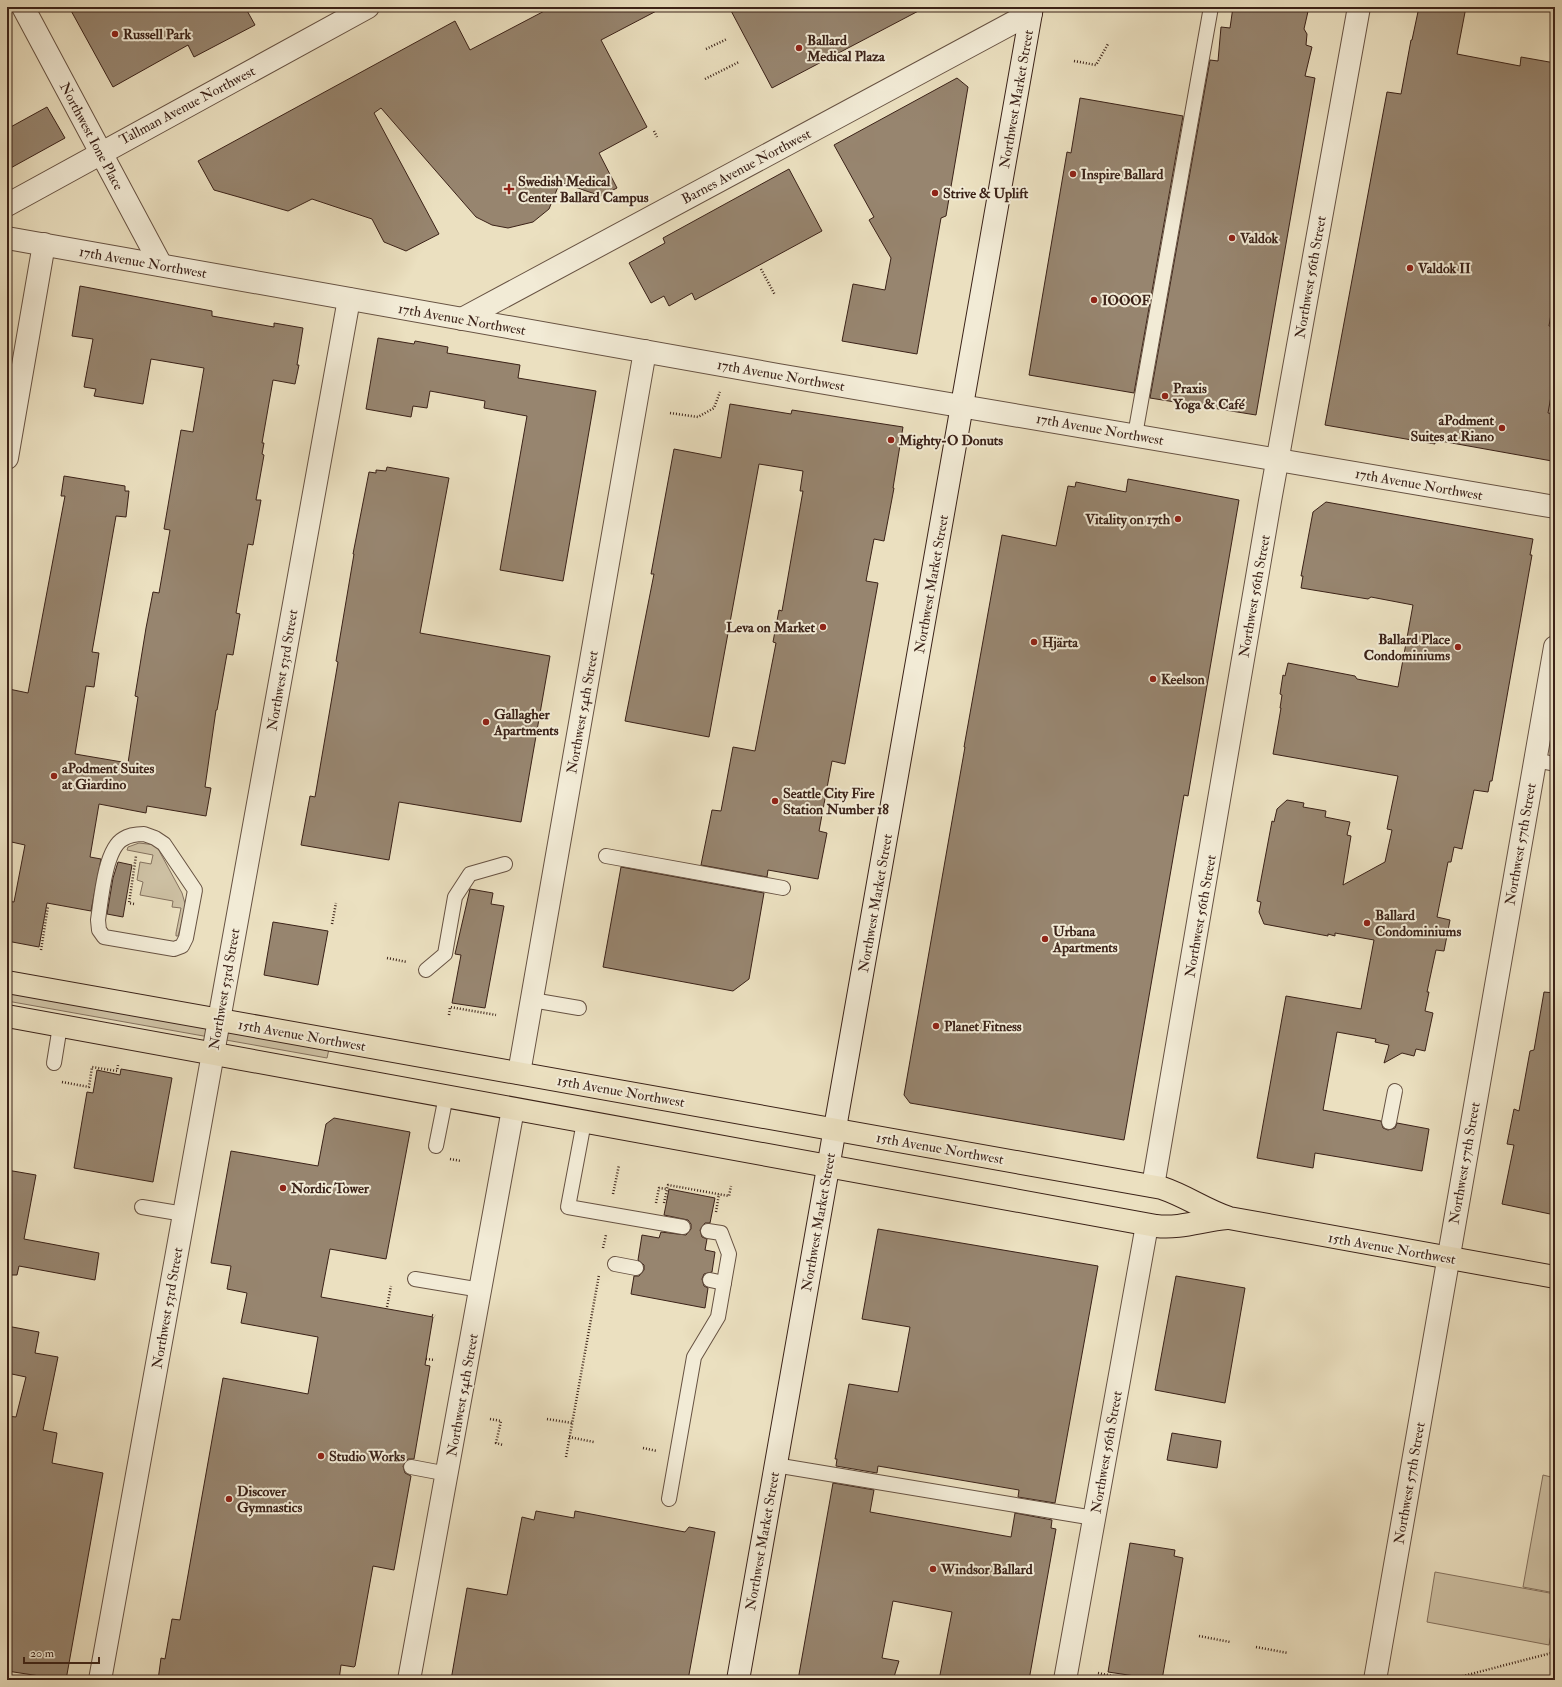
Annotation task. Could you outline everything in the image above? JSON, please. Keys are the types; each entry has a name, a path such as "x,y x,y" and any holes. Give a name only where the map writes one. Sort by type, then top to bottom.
{"main road":[{"name":"15th Avenue Northwest","path":"7,982 1153,1186 1179,1194 1205,1209 1229,1218 1555,1278"},
{"name":"15th Avenue Northwest","path":"7,1016 1147,1225 1168,1228 1180,1227 1214,1219 1229,1218"}],"street":[{"name":"Northwest Ione Place","path":"23,7 161,265"},
{"name":"Tallman Avenue Northwest","path":"7,205 101,152 368,7"},
{"name":"Northwest 56th Street","path":"1153,1186 1278,460 1359,7"},
{"name":"Barnes Avenue Northwest","path":"462,319 1032,10"},
{"name":"Northwest Market Street","path":"738,1680 1032,10"},
{"name":"17th Avenue Northwest","path":"7,238 645,351 1555,507"},
{"path":"7,458 44,244"},
{"name":"Northwest 53rd Street","path":"100,1680 349,298"},
{"name":"Northwest 54th Street","path":"519,1073 645,351"},
{"name":"Northwest 57th Street","path":"1375,1680 1447,1258 1545,762 1555,647"},
{"name":"Northwest 54th Street","path":"409,1680 448,1474 513,1109"},
{"name":"Northwest 56th Street","path":"1065,1680 1147,1225"}],"lane":[{"path":"1135,435 1211,7"},
{"path":"144,834 155,838 164,844 194,890 186,938 182,946 174,949 144,944 104,937 99,930 98,920 109,856 114,846 122,839 133,835 144,834"},
{"path":"606,856 782,888"},
{"path":"426,970 445,954 456,897 470,874 505,864"},
{"path":"532,1000 579,1008"},
{"path":"54,1063 60,1026"},
{"path":"1389,1122 1395,1091"},
{"path":"436,1146 446,1096"},
{"path":"584,1122 568,1207 683,1227"},
{"path":"142,1207 184,1214"},
{"path":"669,1499 694,1357 718,1317 729,1254 721,1233 708,1231"},
{"path":"615,1264 636,1268"},
{"path":"415,1279 481,1290"},
{"path":"710,1280 724,1283"},
{"path":"776,1465 1094,1518"},
{"path":"411,1467 448,1474"}],"path":[{"path":"706,49 727,38"},
{"path":"1074,61 1096,65 1108,44"},
{"path":"705,80 739,62"},
{"path":"654,131 657,137"},
{"path":"762,269 775,295"},
{"path":"670,413 698,416 714,408 720,392"},
{"path":"131,855 137,856 128,903 134,904"},
{"path":"332,924 336,903"},
{"path":"41,950 48,906"},
{"path":"387,958 407,962"},
{"path":"449,1014 450,1007 496,1015"},
{"path":"62,1082 89,1087 92,1067 117,1071 118,1065"},
{"path":"613,1197 619,1166"},
{"path":"656,1204 659,1188 667,1189 668,1185 729,1196 731,1186"},
{"path":"715,1213 719,1194"},
{"path":"603,1251 606,1235"},
{"path":"566,1457 599,1274"},
{"path":"387,1307 391,1286"},
{"path":"426,1359 435,1360"},
{"path":"547,1419 572,1423"},
{"path":"490,1420 501,1421 496,1443 503,1445"},
{"path":"569,1438 594,1442"},
{"path":"1199,1636 1230,1642"},
{"path":"1256,1647 1288,1653"},
{"path":"1448,1680 1555,1652"},
{"path":"1098,1673 1132,1680"},
{"path":"1106,1675 1106,1680 1108,1680"}],"shaded area":[{"path":"139,843 156,845 182,893 186,907 178,936 176,936 176,933 181,908 172,907 173,901 140,895 143,882 137,880 140,862 151,864 153,855 127,850 128,847"},
{"path":"7,991 329,1049 327,1058 7,1001"},
{"path":"1543,1475 1555,1478 1555,1593 1523,1587"},
{"path":"1435,1572 1555,1594 1555,1613 1549,1645 1427,1622"}],"building":[{"path":"69,7 245,7 255,25 194,57 188,45 113,87"},
{"path":"552,7 664,7 601,40 647,127 599,153 617,188 601,196 560,182 549,209 533,222 508,228 492,225 476,217 381,108 374,113 439,234 406,251 384,242 372,219 312,199 288,211 214,190 198,161 455,21 470,50"},
{"name":"Ballard Medical Plaza","path":"729,7 926,7 772,88"},
{"name":"Valdok","path":"1233,7 1309,7 1304,29 1307,34 1306,45 1312,47 1305,76 1315,78 1256,415 1150,398 1210,60 1218,61 1221,27 1230,28"},
{"path":"1419,7 1466,7 1457,54 1520,66 1521,57 1555,63 1555,290 1549,326 1555,327 1555,374 1548,413 1555,414 1555,444 1552,461 1435,440 1435,444 1325,425 1387,92 1401,94"},
{"path":"957,78 968,87 946,216 941,218 917,354 842,341 853,284 885,290 891,258 869,220 874,217 834,145"},
{"path":"1080,98 1183,116 1134,393 1029,375 1067,152 1071,153"},
{"path":"47,107 65,138 7,170 7,129"},
{"path":"789,169 822,231 695,300 692,293 669,306 664,296 651,303 629,263 665,243 663,238"},
{"path":"80,286 212,311 212,316 274,327 274,323 303,328 297,365 299,365 295,384 273,380 262,443 264,443 262,454 264,455 256,500 261,500 253,545 248,544 236,613 240,614 233,655 227,654 216,710 205,787 211,788 206,816 147,806 146,813 99,804 90,857 101,859 91,911 47,903 39,947 7,941 7,901 14,902 25,845 7,841 7,703 9,689 28,693 65,496 61,496 64,476 125,486 125,491 129,491 126,517 116,516 92,652 99,653 94,687 86,686 75,754 128,763 138,697 135,696 146,628 153,592 159,593 170,530 164,529 181,430 193,432 204,368 151,359 143,404 94,396 96,389 84,387 93,339 72,336"},
{"path":"378,338 414,344 415,341 448,347 447,353 520,365 518,378 596,391 563,581 500,570 527,416 484,408 485,401 430,391 427,408 413,406 411,417 366,409"},
{"path":"730,404 791,414 792,410 903,427 884,541 874,539 866,581 878,583 845,764 832,761 819,831 827,833 818,879 768,870 767,877 701,865 712,810 721,811 733,747 755,751 776,643 773,642 779,610 782,611 803,491 800,491 803,471 759,464 709,737 625,721 654,574 651,574 674,449 721,458"},
{"path":"387,467 449,478 420,633 550,656 521,822 399,802 389,860 301,845 310,796 315,797 338,662 336,661 353,554 369,472 376,473 376,470 386,471"},
{"path":"1128,479 1239,500 1188,796 1184,795 1124,1140 910,1103 904,1095 1002,535 1056,546 1068,486 1075,487 1076,482 1126,492"},
{"path":"1326,502 1533,539 1530,555 1532,555 1492,781 1490,781 1488,792 1474,790 1462,849 1454,847 1451,862 1448,862 1437,917 1450,920 1444,951 1436,950 1427,992 1429,992 1425,1011 1433,1013 1425,1051 1416,1049 1414,1056 1402,1053 1384,1063 1389,1045 1375,1042 1376,1039 1337,1032 1323,1110 1381,1121 1383,1128 1388,1130 1395,1128 1397,1123 1429,1129 1422,1171 1315,1153 1313,1168 1257,1158 1286,996 1361,1009 1374,940 1335,933 1335,936 1328,934 1328,936 1264,924 1259,912 1261,902 1257,901 1272,821 1274,822 1277,809 1287,800 1304,803 1303,807 1326,811 1325,817 1350,822 1347,835 1351,836 1343,885 1385,862 1392,830 1387,829 1398,776 1273,754 1281,708 1282,695 1280,694 1283,675 1285,676 1288,663 1355,676 1357,679 1398,687 1413,605 1371,597 1368,599 1301,588 1303,576 1301,576 1313,512"},
{"path":"118,862 132,865 123,917 107,914 113,878"},
{"path":"621,867 764,893 749,979 733,991 603,967"},
{"path":"470,889 493,893 491,904 504,906 485,1008 452,1003 461,955 455,954"},
{"path":"273,922 328,931 318,985 264,975"},
{"path":"1544,992 1555,993 1555,1215 1502,1204 1514,1145 1507,1144 1514,1109 1519,1111 1530,1051 1534,1050"},
{"path":"121,1069 172,1078 153,1182 74,1168 87,1092 93,1093 97,1070 120,1075"},
{"path":"334,1118 410,1132 386,1259 330,1249 321,1297 433,1317 425,1365 430,1366 414,1459 408,1459 403,1466 405,1473 411,1476 394,1570 373,1566 355,1666 341,1665 339,1680 158,1680 161,1658 165,1659 172,1619 180,1620 223,1378 308,1394 318,1337 241,1323 247,1293 227,1289 231,1266 211,1263 231,1151 318,1166 326,1124"},
{"path":"7,1170 36,1175 24,1239 99,1253 95,1280 19,1266 17,1275 7,1275"},
{"path":"669,1189 715,1198 710,1223 705,1223 700,1230 702,1237 707,1239 705,1250 715,1252 712,1272 704,1274 702,1279 704,1286 708,1288 705,1308 631,1294 634,1276 639,1276 644,1270 644,1265 638,1260 642,1235 659,1238 661,1232 686,1235 691,1229 691,1224 688,1220 664,1215"},
{"path":"878,1229 1098,1266 1055,1503 1018,1497 1019,1490 878,1466 877,1473 836,1466 837,1459 835,1459 849,1384 898,1392 910,1327 862,1319"},
{"path":"1176,1276 1245,1288 1225,1403 1155,1390"},
{"path":"7,1326 39,1332 35,1353 58,1357 43,1430 57,1433 52,1463 103,1473 66,1680 7,1671 7,1416 16,1417 26,1377 7,1373"},
{"path":"1172,1433 1221,1441 1217,1468 1167,1460"},
{"name":"Windsor Ballard","path":"833,1483 874,1490 870,1512 1011,1537 1015,1513 1052,1520 1051,1528 1056,1529 1029,1680 939,1680 952,1612 893,1601 882,1658 899,1661 893,1680 798,1680"},
{"path":"536,1511 574,1518 575,1511 685,1532 689,1527 715,1532 688,1680 451,1680 467,1588 507,1595 522,1517 534,1520"},
{"path":"1130,1543 1175,1550 1174,1556 1183,1558 1162,1680 1108,1672"}],"place":[{"name":"Russell Park","path":"115,34"},
{"name":"Ballard Medical Plaza","path":"799,48"},
{"name":"Inspire Ballard","path":"1073,174"},
{"name":"Swedish Medical Center Ballard Campus","path":"509,189"},
{"name":"Strive & Uplift","path":"935,193"},
{"name":"Valdok","path":"1232,238"},
{"name":"Valdok II","path":"1410,268"},
{"name":"IOOOF","path":"1094,300"},
{"name":"Praxis Yoga & Café","path":"1165,396"},
{"name":"aPodment Suites at Riano","path":"1502,428"},
{"name":"Mighty-O Donuts","path":"891,440"},
{"name":"Vitality on 17th","path":"1178,519"},
{"name":"Leva on Market","path":"823,627"},
{"name":"Hjärta","path":"1034,642"},
{"name":"Ballard Place Condominiums","path":"1458,647"},
{"name":"Keelson","path":"1153,679"},
{"name":"Gallagher Apartments","path":"486,722"},
{"name":"aPodment Suites at Giardino","path":"54,776"},
{"name":"Seattle City Fire Station Number 18","path":"775,801"},
{"name":"Ballard Condominiums","path":"1367,923"},
{"name":"Urbana Apartments","path":"1045,939"},
{"name":"Planet Fitness","path":"936,1026"},
{"name":"Nordic Tower","path":"283,1188"},
{"name":"Studio Works","path":"321,1456"},
{"name":"Discover Gymnastics","path":"229,1499"},
{"name":"Windsor Ballard","path":"933,1569"}]}
